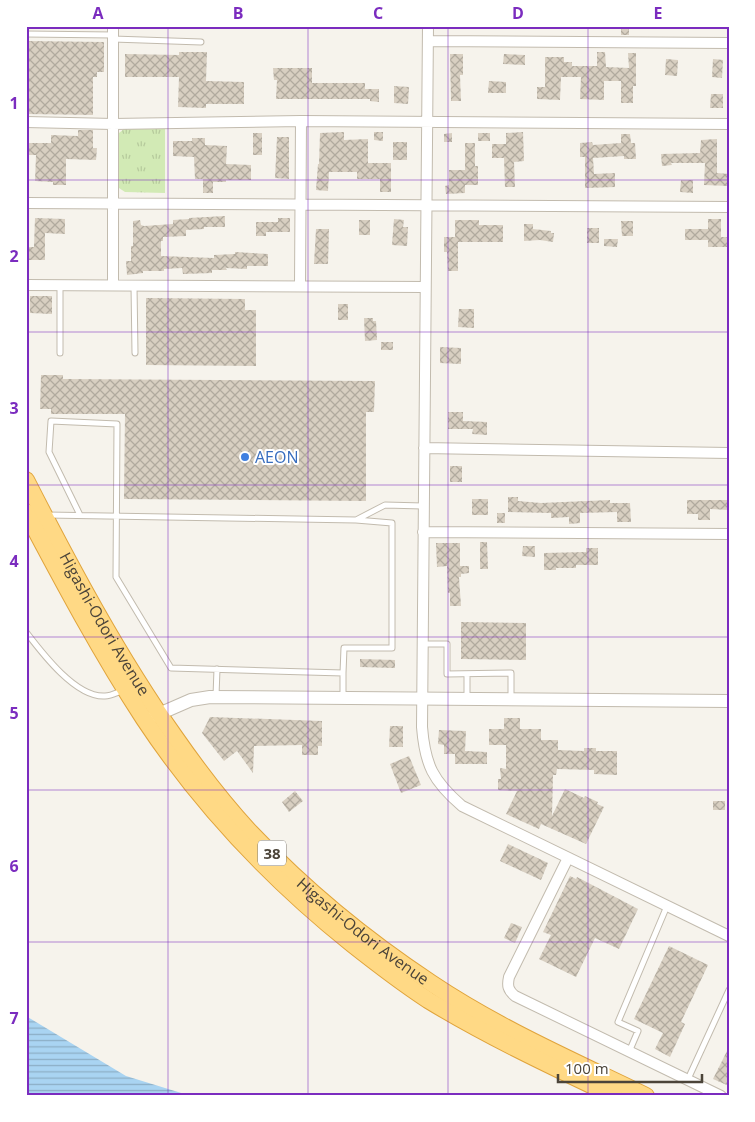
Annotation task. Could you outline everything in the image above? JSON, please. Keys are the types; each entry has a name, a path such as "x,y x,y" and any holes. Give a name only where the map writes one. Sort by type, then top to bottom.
{"highway":[{"name":"Higashi-Odori Avenue","path":"26,480 64,555 188,780 240,842 316,915 370,958 427,999 481,1030 614,1096"},
{"name":"Higashi-Odori Avenue","path":"26,512 126,690 152,717 250,832 326,904 380,948 432,984 486,1016 646,1096"}],"street":[{"path":"428,26 423,506 424,699 422,727 428,764 438,784 462,806 729,936"},
{"path":"113,33 113,285"},
{"path":"428,41 729,43"},
{"path":"300,286 302,205 301,121"},
{"path":"26,122 113,124 301,121 729,124"},
{"path":"26,203 729,207"},
{"path":"26,285 425,287"},
{"path":"424,448 729,453"},
{"path":"423,532 729,534"},
{"path":"152,717 191,700 216,697 729,701"},
{"path":"568,858 508,977 507,985 509,991 515,996 721,1096"}],"lane":[{"path":"26,34 113,33 201,42"},
{"path":"134,285 135,353"},
{"path":"60,286 60,353"},
{"path":"80,515 49,452 51,421 117,424 116,577 171,668 343,672"},
{"path":"356,520 385,505 423,506"},
{"path":"44,515 356,520 392,523 392,648 344,648 344,698"},
{"path":"26,632 59,672 88,692 105,696 126,690"},
{"path":"423,644 447,644 447,674 511,673 511,700"},
{"path":"216,697 217,669"},
{"path":"467,674 467,699"},
{"path":"629,1052 638,1031 618,1022 667,906"},
{"path":"688,1080 729,990"}],"green space":[{"path":"124,129 165,129 165,193 125,192 119,188 119,133"}],"water":[{"path":"26,1016 126,1076 191,1096 26,1096"}],"building":[{"path":"621,27 629,27 629,35 621,35"},
{"path":"26,41 104,42 104,72 97,72 97,77 93,77 93,115 26,114"},
{"path":"179,52 207,52 206,81 244,82 244,104 206,104 206,108 178,107 179,77 125,77 125,54 179,55"},
{"path":"597,52 605,52 606,67 629,68 628,53 636,53 636,86 633,86 633,103 621,103 621,81 604,81 604,100 580,99 581,77 561,77 560,100 537,99 537,87 545,87 545,57 564,57 564,62 572,62 572,66 597,66"},
{"path":"450,54 463,54 463,75 460,75 461,101 451,101"},
{"path":"504,54 525,55 525,65 503,64"},
{"path":"666,59 678,60 677,76 665,75"},
{"path":"713,59 723,60 722,78 712,77"},
{"path":"273,68 312,68 312,83 365,83 365,89 379,89 379,102 370,101 370,99 276,99 277,80 274,80"},
{"path":"489,81 506,82 506,93 488,93"},
{"path":"394,86 409,87 408,104 394,103"},
{"path":"711,94 723,94 723,108 710,108"},
{"path":"78,130 93,130 93,148 97,148 96,160 66,159 66,185 53,185 53,182 35,181 36,155 26,155 26,143 51,143 51,135 78,136"},
{"path":"344,132 344,140 368,139 368,163 391,163 391,192 380,192 380,179 357,179 357,172 329,172 328,191 316,190 320,133"},
{"path":"374,132 383,132 383,141 374,140"},
{"path":"523,132 524,161 514,162 515,187 505,187 504,158 492,158 492,144 506,144 506,133"},
{"path":"253,133 262,133 262,155 253,155"},
{"path":"452,133 452,142 444,142 444,134"},
{"path":"478,133 490,133 490,141 478,141"},
{"path":"621,134 630,134 631,143 635,143 636,159 624,159 624,156 593,158 594,174 615,173 615,187 585,188 585,157 580,157 580,143 592,142 593,145 621,143"},
{"path":"277,137 289,137 289,179 275,178"},
{"path":"192,138 205,138 205,145 227,146 226,164 251,165 251,180 213,182 213,193 203,193 203,179 195,179 194,157 173,156 173,141 192,141"},
{"path":"717,139 717,173 729,174 729,186 704,185 705,163 671,163 672,165 662,166 661,154 700,153 701,140"},
{"path":"393,142 407,142 407,160 393,160"},
{"path":"465,143 475,143 475,166 478,166 478,185 465,185 465,193 446,194 445,186 449,185 449,170 465,170"},
{"path":"681,180 693,180 693,193 680,192"},
{"path":"225,216 225,227 204,227 204,229 186,230 186,236 163,237 163,241 161,241 161,256 214,258 214,255 235,254 235,252 268,254 268,266 247,266 247,269 226,268 227,270 212,270 212,273 183,274 182,268 164,269 164,271 143,271 143,273 127,275 126,261 131,261 131,246 133,246 133,221 140,220 141,225 144,226 173,224 173,220 189,218"},
{"path":"35,218 65,219 65,234 45,233 45,260 26,260 26,247 34,247"},
{"path":"278,218 290,218 290,232 266,232 266,236 256,236 256,222 278,222"},
{"path":"394,219 404,220 403,227 408,227 407,246 392,245"},
{"path":"708,219 721,219 721,237 729,237 729,247 708,247 708,240 685,240 685,229 708,229"},
{"path":"359,220 370,220 370,235 359,235"},
{"path":"455,220 479,220 479,225 503,225 503,242 458,242 458,271 448,271 447,252 444,252 444,237 455,237"},
{"path":"621,221 633,221 633,236 622,236"},
{"path":"524,224 533,224 533,229 551,231 551,233 554,233 553,242 540,240 524,241"},
{"path":"587,228 599,228 599,243 587,243"},
{"path":"316,229 329,229 328,264 314,264"},
{"path":"604,239 618,239 617,247 604,246"},
{"path":"30,296 52,296 52,314 30,313"},
{"path":"146,298 245,299 245,310 256,310 256,366 146,365"},
{"path":"338,304 348,304 348,320 338,320"},
{"path":"459,309 474,309 474,328 458,327"},
{"path":"364,318 373,318 373,321 376,321 377,340 365,341"},
{"path":"381,342 393,342 393,350 381,350"},
{"path":"440,347 461,348 461,364 440,363"},
{"name":"AEON","path":"41,375 63,375 63,379 375,381 374,412 366,412 366,501 124,499 125,414 51,414 51,409 40,409"},
{"path":"448,412 463,412 463,421 487,422 487,435 472,434 473,429 448,429"},
{"path":"450,466 462,466 462,482 450,482"},
{"path":"508,497 518,497 518,501 541,503 610,500 610,503 630,503 631,522 617,522 617,512 580,513 580,523 569,524 569,517 551,518 551,513 508,512"},
{"path":"472,499 488,499 488,515 472,515"},
{"path":"687,500 729,500 729,510 710,509 710,520 698,520 698,514 687,514"},
{"path":"497,513 505,513 505,523 497,523"},
{"path":"480,542 487,542 488,569 480,569"},
{"path":"436,543 460,543 460,566 469,566 469,573 461,574 461,577 459,577 461,606 450,606 447,566 437,567"},
{"path":"523,546 535,546 535,557 522,556"},
{"path":"586,548 598,548 598,565 576,565 576,568 544,570 544,553 586,552"},
{"path":"461,622 526,623 526,660 461,659"},
{"path":"360,659 395,660 395,668 360,667"},
{"path":"210,717 322,721 322,746 318,746 318,755 302,755 302,745 254,746 253,773 237,751 224,761 202,733"},
{"path":"504,718 520,718 520,729 541,729 541,740 558,740 558,750 584,751 584,748 596,748 596,751 617,751 617,775 594,774 594,770 557,769 556,775 553,775 552,816 565,789 598,802 597,804 604,807 586,844 541,824 539,829 506,814 517,791 498,790 498,779 501,779 500,768 506,769 506,745 489,745 489,729 504,729"},
{"path":"390,726 403,726 403,747 389,747"},
{"path":"439,730 466,731 465,751 487,752 487,764 455,764 455,754 444,754 444,745 438,744"},
{"path":"409,756 421,785 401,793 390,764"},
{"path":"295,791 303,801 289,812 282,802"},
{"path":"713,801 725,801 725,810 713,810"},
{"path":"508,844 548,863 541,880 500,861"},
{"path":"570,876 576,879 577,877 638,909 619,949 595,938 576,977 539,959 551,935 543,932"},
{"path":"511,923 522,927 515,943 504,938"},
{"path":"669,946 708,965 681,1022 685,1024 670,1057 655,1049 663,1033 634,1019"},
{"path":"729,1047 729,1086 713,1079"}],"place":[{"name":"AEON","path":"245,457"}]}
